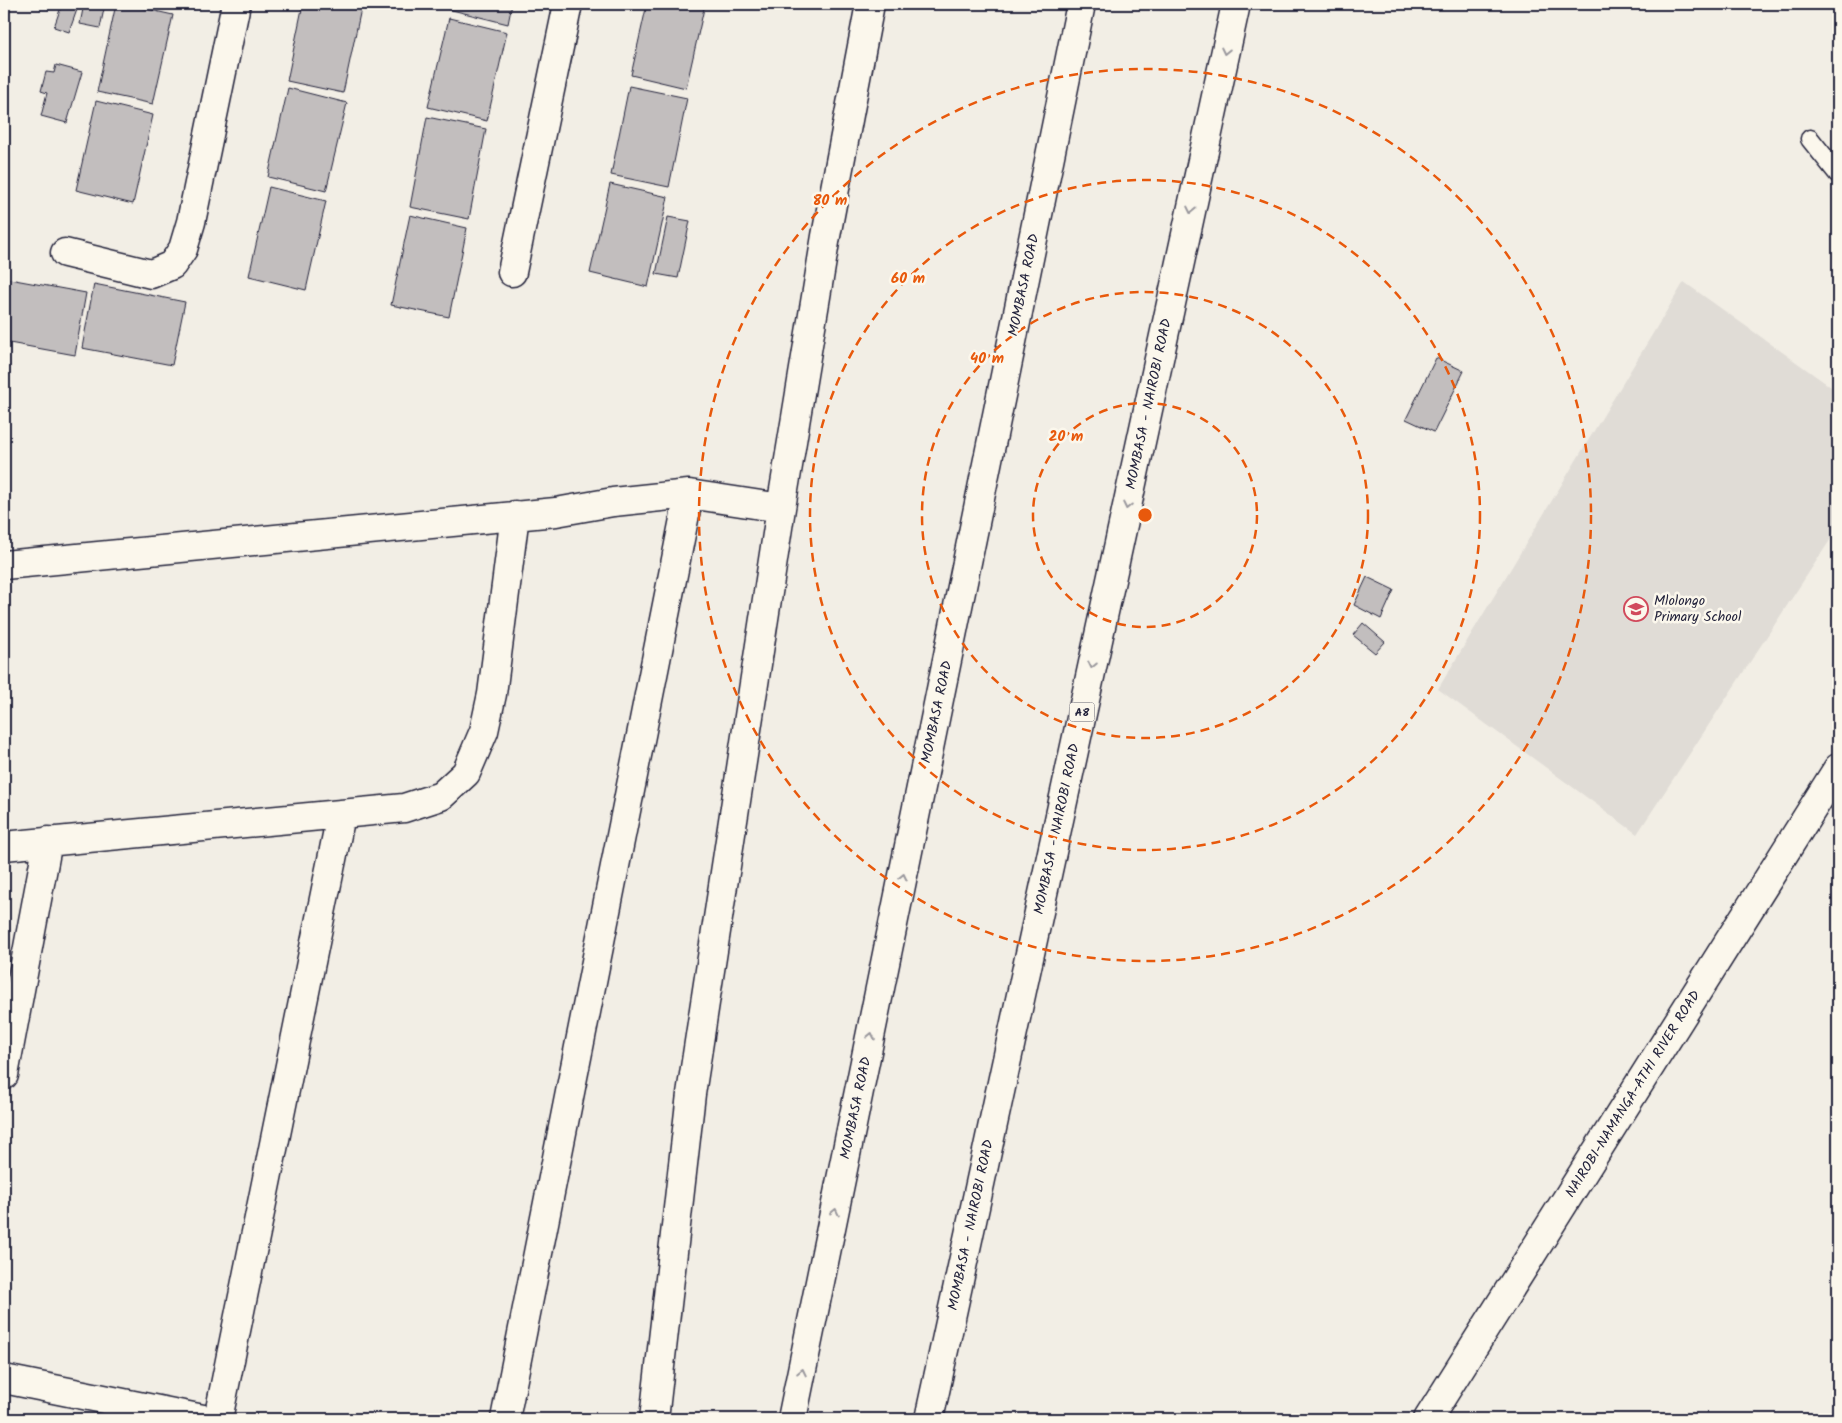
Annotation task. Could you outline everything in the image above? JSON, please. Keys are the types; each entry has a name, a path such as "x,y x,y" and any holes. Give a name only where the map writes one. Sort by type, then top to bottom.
{"main road":[{"path":"65,253 151,274 172,265 183,249 191,222 236,4"},
{"path":"512,272 568,4"},
{"path":"654,1419 691,1094 781,508 826,236 870,4"},
{"name":"MOMBASA ROAD","path":"792,1419 1081,4"},
{"name":"MOMBASA - NAIROBI ROAD","path":"929,1419 1236,4"},
{"path":"4,565 556,512 613,502 689,494 781,508"},
{"path":"505,1419 689,494"},
{"path":"4,846 404,808 441,796 466,773 484,731 492,694 515,515"},
{"name":"NAIROBI-NAMANGA-ATHI RIVER ROAD","path":"1428,1419 1838,768"},
{"path":"218,1419 341,815"},
{"path":"4,1075 48,842"},
{"path":"4,1379 203,1419"}],"lane":[{"path":"1810,139 1838,174"}],"shaded area":[{"name":"Mlolongo Primary School","path":"1684,282 1838,392 1838,528 1637,834 1438,689"}],"building":[{"path":"62,4 79,4 69,32 54,27"},
{"path":"84,4 105,4 100,28 80,24"},
{"path":"116,4 124,4 173,15 153,104 97,92"},
{"path":"163,4 182,4 181,8"},
{"path":"303,4 362,4 343,93 287,81"},
{"path":"450,4 512,4 508,24 448,9"},
{"path":"647,4 705,4 686,88 631,75"},
{"path":"449,18 507,32 487,121 428,107"},
{"path":"56,65 82,72 67,123 41,116 47,93 41,91 46,72 54,73"},
{"path":"629,86 687,98 669,187 611,175"},
{"path":"288,88 347,103 326,191 268,177"},
{"path":"96,101 153,115 133,204 76,190"},
{"path":"427,117 486,129 469,219 410,207"},
{"path":"610,184 668,197 648,287 590,273"},
{"path":"269,187 326,201 306,290 249,276"},
{"path":"410,215 467,228 449,317 391,305"},
{"path":"668,217 690,221 678,278 656,274"},
{"path":"4,278 86,293 75,355 4,342"},
{"path":"94,284 185,302 172,365 82,348"},
{"path":"1436,358 1464,371 1434,432 1406,419"},
{"path":"1367,577 1394,590 1381,619 1354,605"},
{"path":"1363,623 1385,642 1375,653 1353,635"}],"place":[{"name":"Mlolongo Primary School","path":"1636,609"}]}
